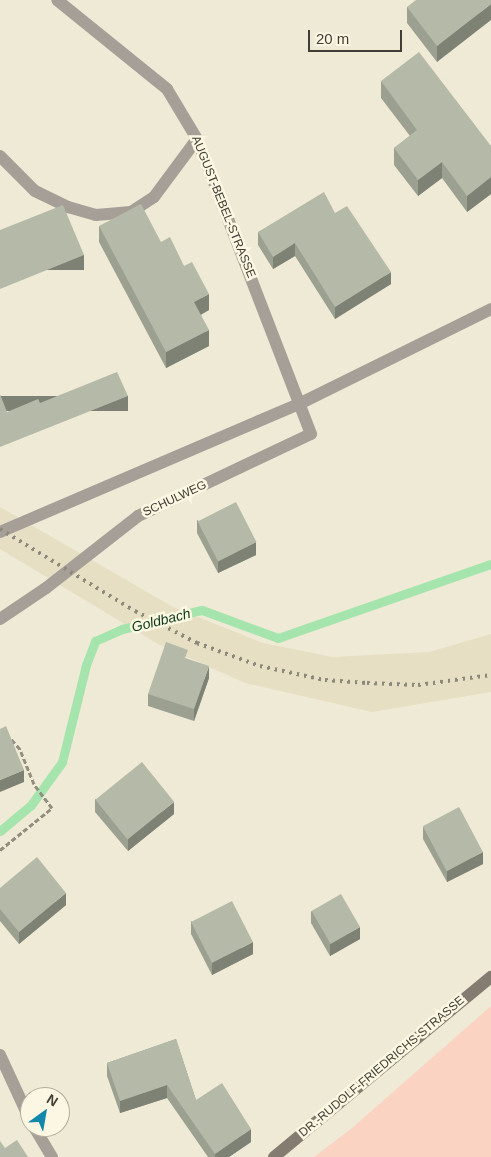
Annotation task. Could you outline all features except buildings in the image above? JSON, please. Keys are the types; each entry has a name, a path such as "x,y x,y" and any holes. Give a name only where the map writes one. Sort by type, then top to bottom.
{"main road":[{"name":"DR.-RUDOLF-FRIEDRICHS-STRASSE","path":"274,1157 491,977"}],"street":[{"name":"AUGUST-BEBEL-STRASSE","path":"57,0 167,89 197,139 301,403"},
{"path":"0,156 35,191 68,207 105,215 131,212 154,197 197,139"},
{"path":"0,532 301,403 491,309"},
{"name":"SCHULWEG","path":"0,619 138,516 311,434 301,403"},
{"path":"0,1055 20,1098"},
{"path":"40,1137 52,1157"}],"path":[{"path":"0,850 52,808 34,784 20,749 7,735"}],"shaded area":[{"path":"0,507 173,607 263,643 333,657 429,652 491,634 491,692 372,712 245,683 158,644 0,549"},
{"path":"491,1006 491,1157 314,1157 352,1128"}],"waterway":[{"name":"Goldbach","path":"0,831 31,805 62,762 86,665 95,641 122,629 202,610 278,638 491,564"}],"railway":[{"path":"0,529 135,611 197,643 260,666 325,680 418,685 491,675"}]}
